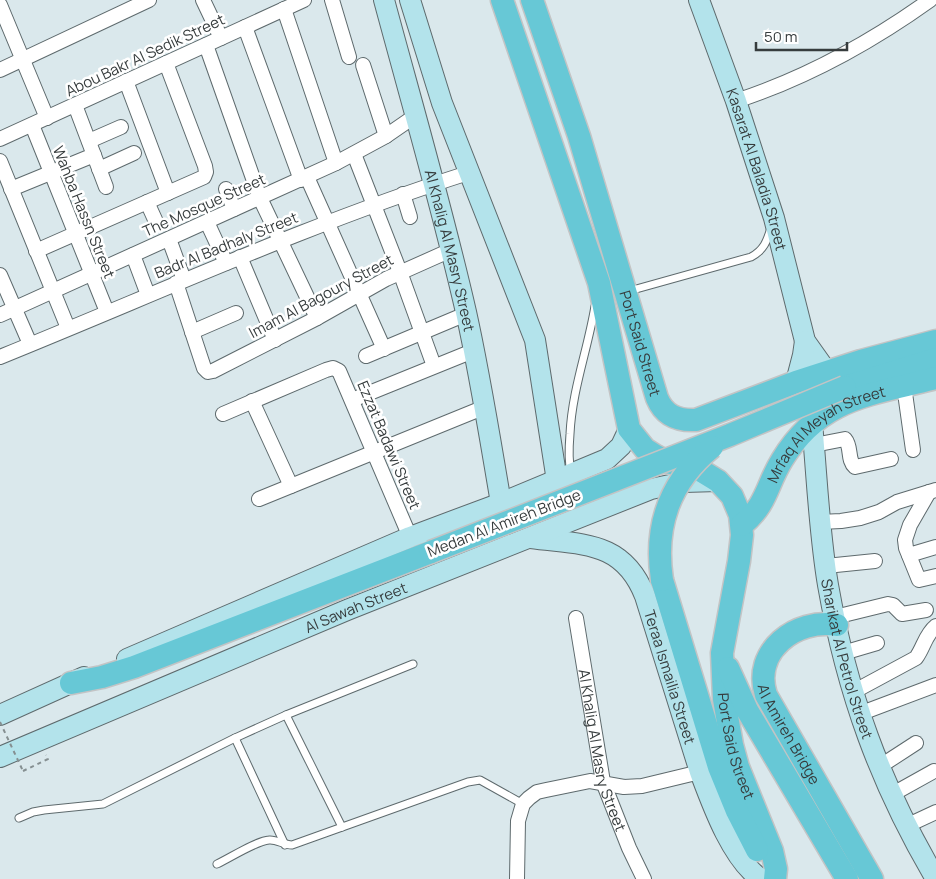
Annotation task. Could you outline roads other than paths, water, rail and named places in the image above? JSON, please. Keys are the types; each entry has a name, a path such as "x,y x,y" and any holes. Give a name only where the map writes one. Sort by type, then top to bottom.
{"main road":[{"name":"Al Khalig Al Masry Street","path":"384,0 435,183 466,314 485,407 501,503"},
{"path":"410,0 442,103 535,340 565,478"},
{"name":"Port Said Street","path":"502,0 598,284 629,429 645,449 656,456 667,462 700,470 718,481 734,500 740,515 742,525 739,561 722,653 724,699 732,745 745,788 775,861 775,879"},
{"name":"Port Said Street","path":"532,0 579,136 657,398 660,405 672,416 696,420 796,382 861,361 936,341"},
{"name":"Kasarat Al Baladia Street","path":"699,0 736,101 774,218 805,341 804,355 796,382"},
{"path":"540,113 556,110 567,99"},
{"path":"553,150 561,141 579,136"},
{"name":"Kasarat Al Baladia Street","path":"805,341 828,372"},
{"name":"Mrfaq Al Meyah Street","path":"742,525 754,514 764,500 780,463 788,450 813,434 842,403 936,376"},
{"name":"Medan Al Amireh Bridge","path":"71,683 102,677 134,667 730,435 845,387 936,376"},
{"path":"0,715 410,537 565,478 607,459 621,446 629,429"},
{"name":"Sharikat Al Petrol Street","path":"813,434 820,522 826,566 843,653 859,714 891,795 936,879"},
{"path":"730,435 715,444 696,461 680,481 672,496 665,512 659,546 662,580 719,767 737,811 771,879"},
{"path":"607,459 619,464 626,475 627,481 624,494 615,503"},
{"name":"Al Sawah Street","path":"0,758 348,610 615,503 667,484 701,480 718,481"},
{"name":"Teraa Ismailia Street","path":"529,538 599,548 620,558 635,575 645,596 700,772 710,798 733,846 744,864 761,879"},
{"name":"Al Amireh Bridge","path":"836,621 809,625 784,638 768,660 763,687 872,879"},
{"name":"Al Amireh Bridge","path":"722,653 747,710 847,879"}],"street":[{"path":"8,0 0,4 47,118"},
{"path":"0,70 148,0"},
{"path":"203,0 221,38"},
{"name":"Abou Bakr Al Sedik Street","path":"0,139 304,0"},
{"path":"332,0 350,56"},
{"path":"736,101 793,80 836,59 878,35 930,0"},
{"path":"284,9 336,163"},
{"path":"245,27 304,178 327,222 384,349"},
{"path":"206,45 260,198 317,318"},
{"path":"36,250 204,177 206,172 166,63"},
{"path":"363,66 386,136"},
{"path":"126,82 168,193"},
{"path":"75,105 106,186"},
{"name":"The Mosque Street","path":"0,315 336,163 386,136 415,116"},
{"name":"Wahba Hassn Street","path":"32,125 107,312"},
{"path":"11,189 51,172 121,127"},
{"path":"99,169 134,153"},
{"path":"354,154 434,366"},
{"path":"0,161 68,328"},
{"name":"Badr Al Badhaly Street","path":"0,357 280,240 468,172"},
{"path":"226,189 234,209"},
{"path":"403,194 410,218"},
{"path":"147,202 158,224"},
{"path":"207,222 226,263"},
{"path":"169,239 192,332 236,313"},
{"name":"Imam Al Bagoury Street","path":"192,332 204,368 208,372 213,371 360,296 400,272 451,250"},
{"path":"133,255 148,295"},
{"path":"240,257 275,340"},
{"path":"0,275 30,344"},
{"path":"366,356 466,314"},
{"path":"352,400 473,351"},
{"name":"Ezzat Badawi Street","path":"223,414 333,368 339,371 410,537"},
{"path":"904,386 913,450"},
{"path":"252,401 291,486"},
{"path":"259,499 485,407"},
{"path":"813,434 845,439 848,442 851,463 855,467 891,459"},
{"path":"820,522 860,518 880,512 897,502 933,491"},
{"path":"933,491 906,532 906,548 919,580 936,576"},
{"path":"908,555 936,548"},
{"path":"826,566 875,561"},
{"path":"836,621 888,604 893,605 902,614 926,610"},
{"name":"Al Khalig Al Masry Street","path":"576,618 603,782 629,848 644,879"},
{"path":"853,692 916,658 921,652 928,634 936,626"},
{"path":"843,653 877,643"},
{"path":"859,714 936,685"},
{"path":"879,767 916,743"},
{"path":"891,795 934,771"},
{"path":"517,879 518,821 524,804 537,792 590,781 603,782 613,786 642,786 700,772"},
{"path":"906,826 936,812"}],"lane":[{"path":"626,292 751,257 765,245 774,218"},
{"name":"Port Said Street","path":"565,478 570,466 569,443 574,395 591,329 598,284"},
{"path":"19,818 38,811 103,804 286,714 413,664"},
{"path":"286,714 342,827"},
{"path":"235,738 285,845"},
{"path":"217,864 262,842 270,840 285,845 292,845 468,782 480,780 524,804"}]}
